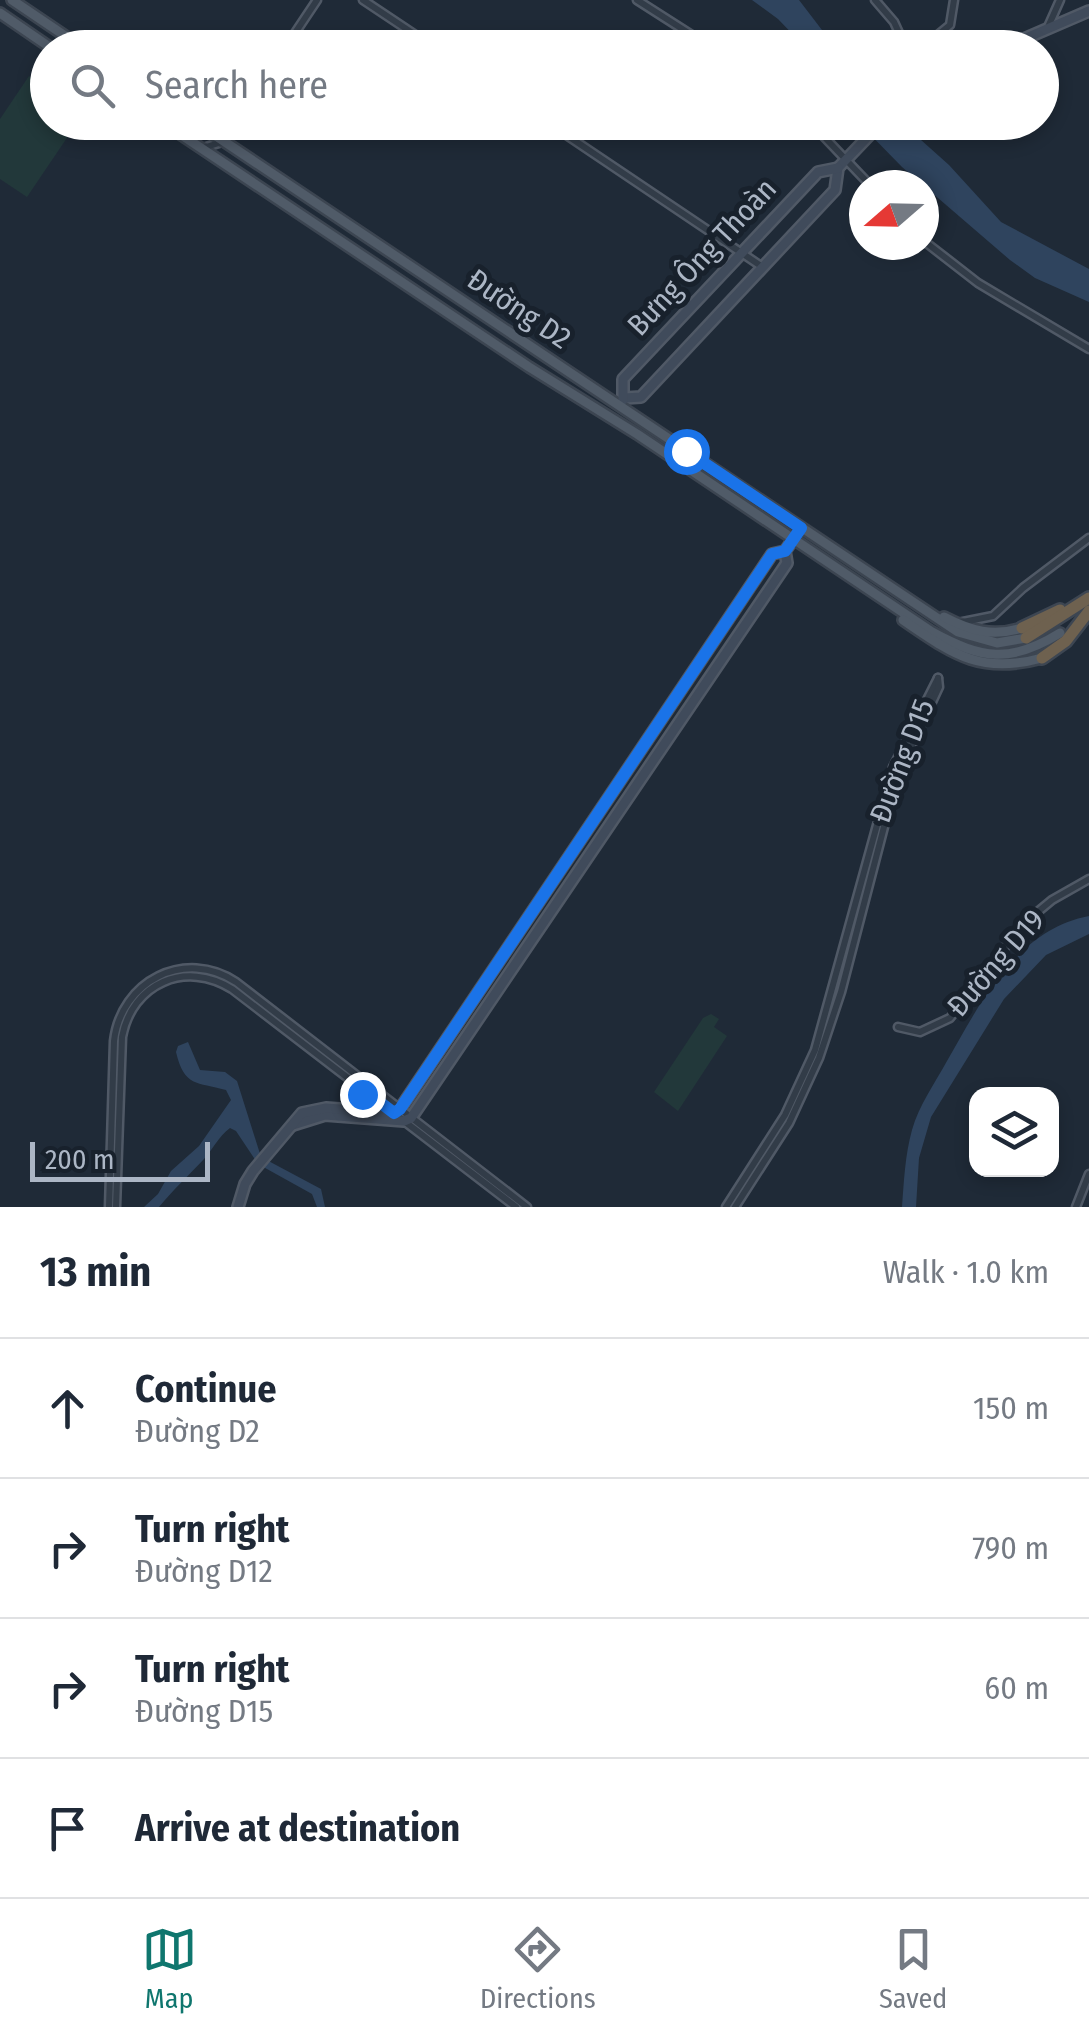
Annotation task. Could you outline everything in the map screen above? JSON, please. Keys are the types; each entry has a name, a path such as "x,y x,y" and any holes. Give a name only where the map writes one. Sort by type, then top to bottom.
{"highway":[{"path":"1024,633 1089,604"},
{"path":"1060,632 1089,604"},
{"path":"1042,658 1066,642 1089,604"}],"main road":[{"path":"12,0 57,30"},
{"path":"21,0 62,30"},
{"path":"1,15 30,34"},
{"name":"Đường D2","path":"188,140 542,374 565,394 572,393 611,417 929,630 969,652 993,656 1013,654 1060,632"},
{"name":"Đường D2","path":"219,140 622,402 814,538 956,624 986,633 1024,633"},
{"path":"611,417 622,402"},
{"path":"792,541 802,526"},
{"name":"Đường D2","path":"836,548 958,632 997,643 1024,633"},
{"name":"Đường D2","path":"806,550 816,562 948,651 982,664 1000,666 1042,658"}],"street":[{"path":"297,30 317,0"},
{"path":"363,0 407,30"},
{"path":"638,0 684,30"},
{"path":"874,0 898,30"},
{"path":"944,30 950,25 954,0"},
{"path":"1048,27 1060,0"},
{"path":"1042,30 1089,11"},
{"path":"574,140 761,266"},
{"path":"828,140 856,170"},
{"name":"Bưng Ông Thoàn","path":"838,168 818,172 628,373 623,379 622,402 641,397 835,190 838,168 864,140"},
{"path":"200,148 222,142"},
{"path":"939,253 978,283 1089,349"},
{"path":"956,624 992,616 1089,538"},
{"path":"397,1111 772,554 785,551 792,541"},
{"path":"408,1119 526,952 787,563 785,551"},
{"name":"Đường D15","path":"726,1207 785,1115 815,1050 893,767 938,678 940,687 897,777 820,1058 788,1124 735,1207"},
{"name":"Đường D19","path":"898,1027 920,1032 950,1018 1022,924 1052,900 1089,879"},
{"path":"513,943 526,952"},
{"path":"116,1113 114,1041 123,1008 152,978 190,968 229,978 397,1111 527,1207"},
{"path":"112,1207 126,1018 147,990 168,979 207,977 232,989 397,1111"},
{"path":"348,1110 360,1104 360,1087"},
{"path":"238,1207 253,1171 298,1116 308,1111 397,1111"},
{"path":"286,1129 318,1116 408,1119 516,1207"},
{"path":"1076,1207 1089,1174"}],"green space":[{"path":"29,76 30,140 66,140 27,197 0,179 0,119"},
{"path":"711,1014 719,1019 714,1027 727,1036 678,1111 654,1092 703,1018"}],"water":[{"path":"752,0 799,0 822,30 789,30"},
{"path":"876,140 921,140 1001,222 1089,269 1089,302 1035,278 939,199 939,170 905,170"},
{"path":"1089,916 1089,934 1046,955 1004,999 931,1117 919,1158 916,1207 902,1207 906,1158 915,1121 973,1015 1021,952 1063,924"},
{"path":"188,1042 200,1070 225,1072 237,1081 261,1157 321,1189 325,1207 317,1207 312,1194 258,1164 230,1128 159,1207 144,1207 158,1194 171,1171 199,1146 231,1100 226,1090 200,1084 183,1072 176,1052 178,1046"}],"route":[{"path":"362,1094 360,1087 394,1113 400,1109 772,554 785,551 801,528 686,451"}]}
